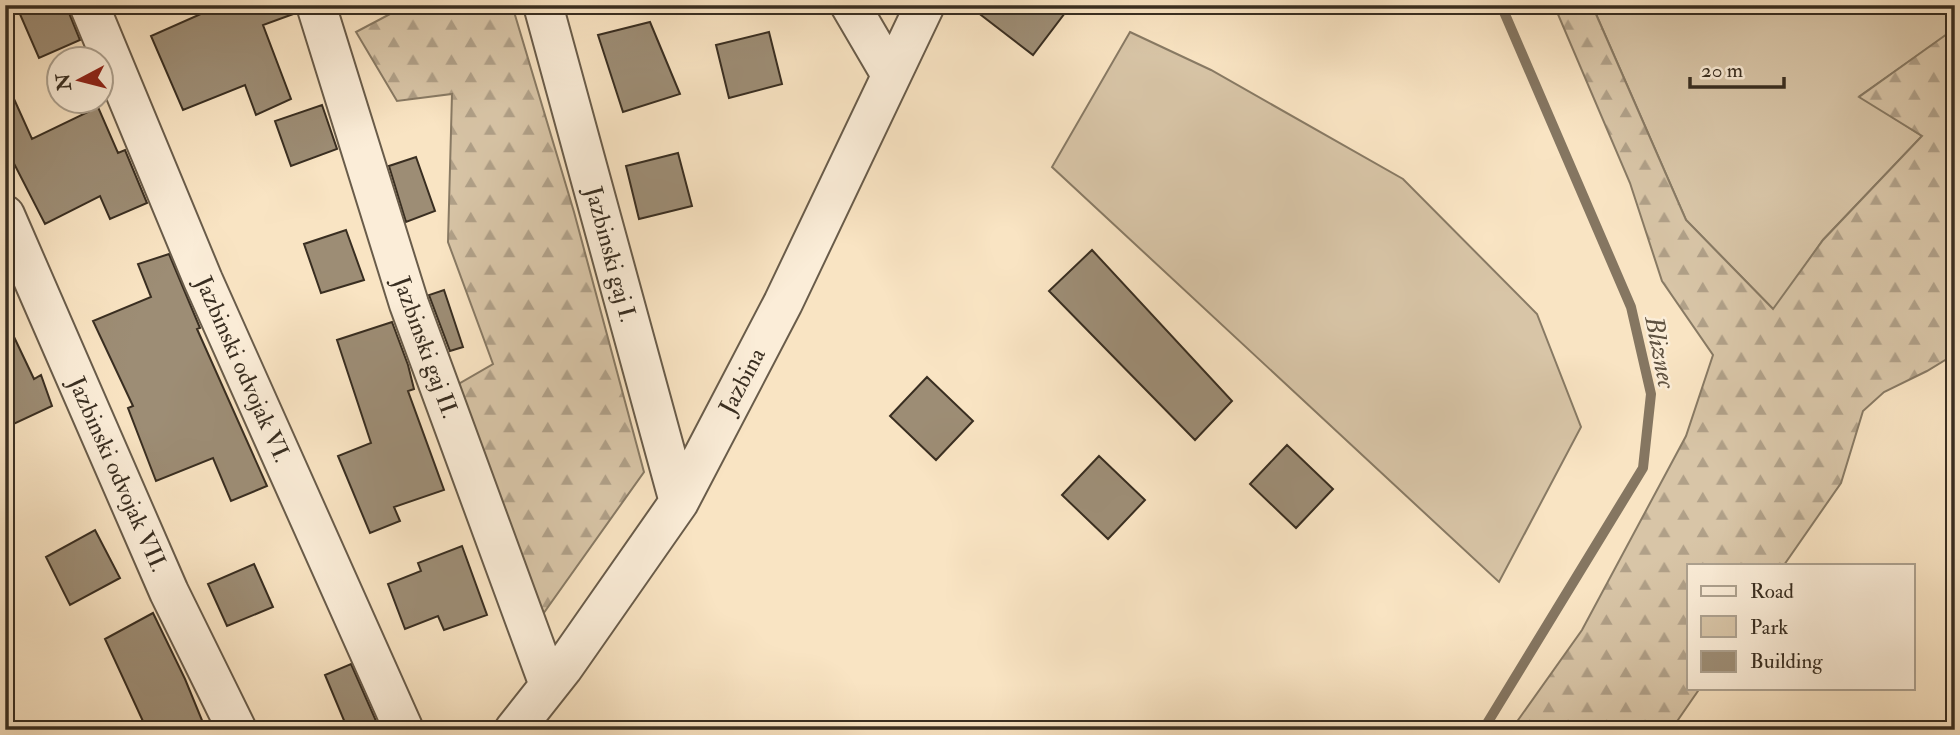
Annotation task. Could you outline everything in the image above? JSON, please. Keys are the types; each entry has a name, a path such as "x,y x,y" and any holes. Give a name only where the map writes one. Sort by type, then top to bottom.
{"street":[{"name":"Jazbinski odvojak VI.","path":"89,5 203,280 404,730"},
{"name":"Jazbinski gaj II.","path":"316,5 409,304 550,685"},
{"name":"Jazbinski gaj I.","path":"543,5 679,502"},
{"path":"850,5 891,75"},
{"name":"Jazbina","path":"514,730 563,668 679,502 783,303 925,5"},
{"name":"Jazbinski odvojak VII.","path":"5,215 169,592 236,730"}],"green space":[{"path":"407,5 512,5 574,212 644,472 543,614 443,393 493,364 448,242 452,94 397,101 356,32"},
{"path":"1554,5 1592,5 1686,220 1773,309 1823,240 1922,136 1859,97 1947,34 1955,35 1955,187 1950,210 1955,212 1955,354 1884,392 1863,411 1841,483 1785,564 1687,564 1687,690 1699,690 1671,730 1511,730 1582,630 1686,436 1713,355 1662,281 1630,183"},
{"path":"1592,5 1955,5 1955,29 1860,96 1922,136 1823,240 1774,310 1686,220"},
{"path":"1130,32 1211,70 1403,179 1537,314 1581,427 1499,582 1052,167"}],"building":[{"path":"16,5 68,5 80,40 66,46 46,46 46,55 39,58"},
{"path":"221,5 295,5 296,13 263,25 291,99 256,115 245,85 183,110 151,36"},
{"path":"968,5 1071,5 1033,55"},
{"path":"650,22 680,94 623,112 598,35"},
{"path":"769,32 782,84 729,98 716,45"},
{"path":"5,79 32,139 79,116 102,116 118,153 125,150 147,203 110,219 100,196 45,224 5,146"},
{"path":"322,105 337,149 291,166 275,121"},
{"path":"678,153 692,206 639,219 626,166"},
{"path":"416,157 435,211 406,222 389,166"},
{"path":"346,230 364,280 321,293 304,244"},
{"path":"1092,250 1232,401 1195,440 1049,291"},
{"path":"169,254 200,328 197,329 267,486 231,501 213,458 156,481 128,408 133,406 93,321 151,297 138,264"},
{"path":"444,290 463,347 450,351 429,295"},
{"path":"5,318 34,379 41,375 52,406 5,428"},
{"path":"392,322 414,389 408,391 444,490 394,507 400,521 370,533 338,456 371,443 337,340"},
{"path":"927,377 973,421 936,460 890,416"},
{"path":"1287,445 1333,489 1296,528 1250,484"},
{"path":"1099,456 1145,500 1108,539 1062,495"},
{"path":"95,530 120,578 70,605 46,557"},
{"path":"462,546 487,615 444,630 438,616 405,629 388,584 421,571 418,563"},
{"path":"254,564 273,607 227,626 208,584"},
{"path":"153,613 206,730 147,730 105,639"},
{"path":"351,664 380,730 348,730 325,675"}],"waterway":[{"name":"Bliznec","path":"1483,730 1643,468 1651,394 1631,307 1501,5"}]}
